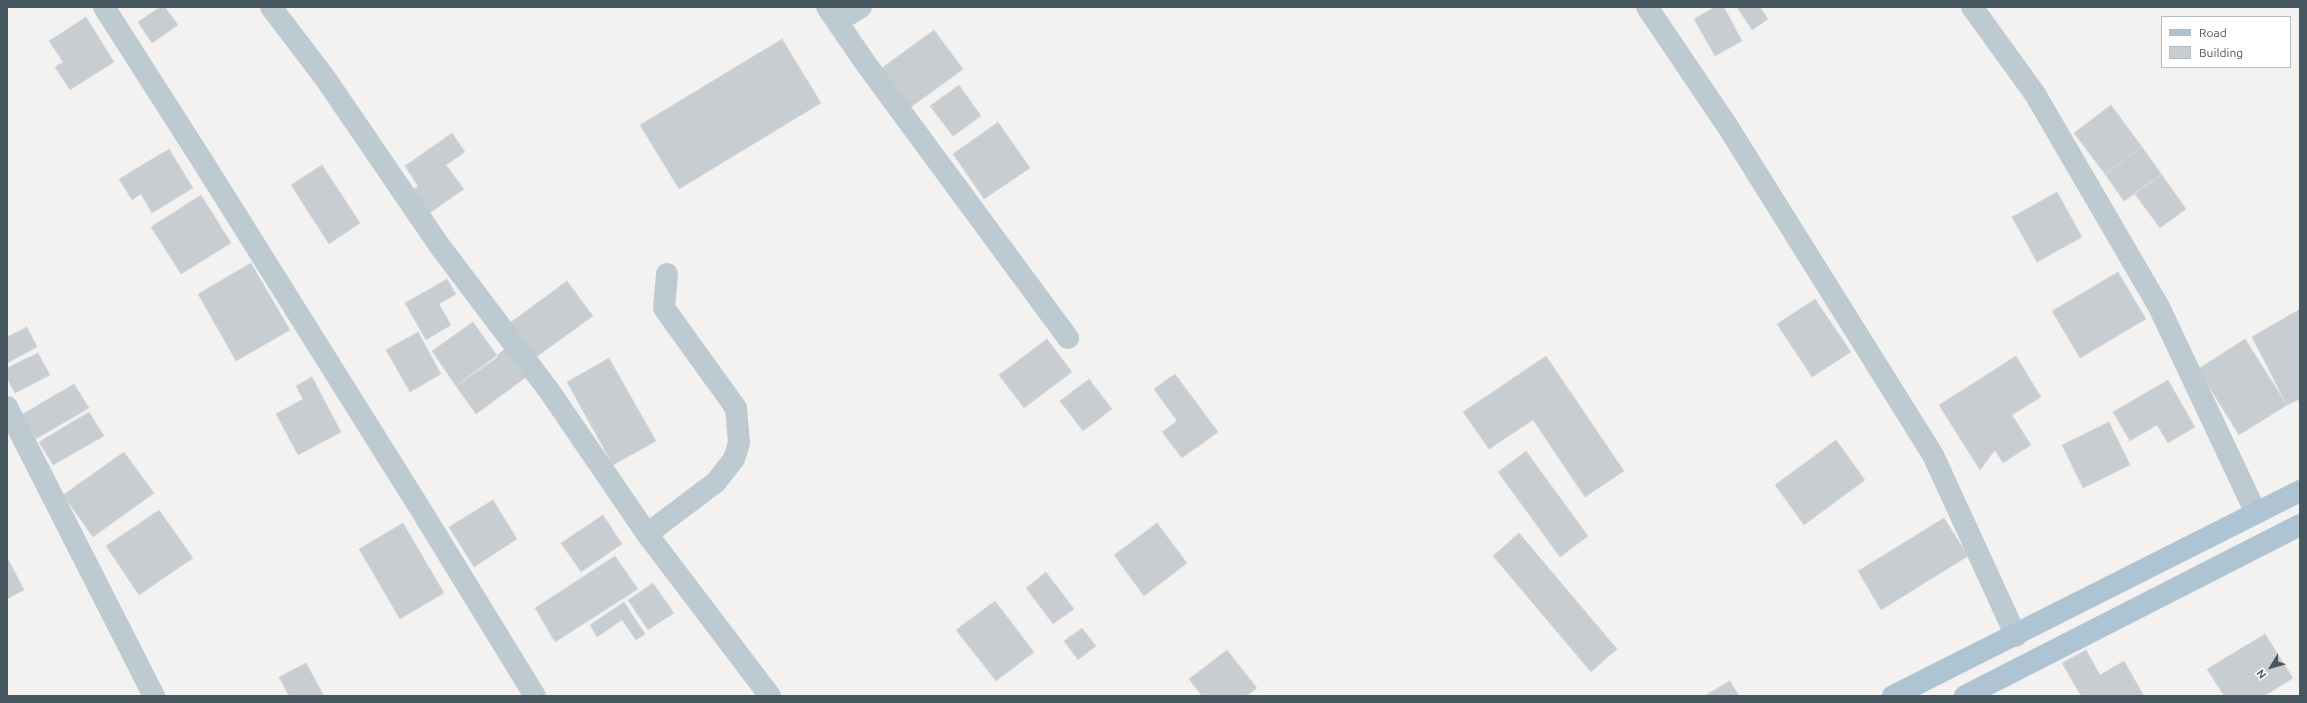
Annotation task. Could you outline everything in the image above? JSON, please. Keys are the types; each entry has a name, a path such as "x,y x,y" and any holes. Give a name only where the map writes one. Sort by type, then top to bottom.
{"main road":[{"path":"1893,696 2016,636 2300,491"},
{"path":"1965,696 2300,525"}],"street":[{"path":"104,7 422,510 535,696"},
{"path":"270,7 325,78 439,245 550,392 647,534 770,696"},
{"path":"861,7 833,14 866,64 1068,338"},
{"path":"1647,7 1728,127 1933,455 2016,636"},
{"path":"1972,7 2035,94 2159,307 2256,513"},
{"path":"647,534 716,482 734,459 739,444 736,408 664,308 667,274"},
{"path":"7,407 154,696"}],"building":[{"path":"160,7 165,7 178,25 152,43 138,22"},
{"path":"1715,7 1724,7 1742,41 1715,56 1694,19"},
{"path":"1737,7 1760,7 1768,19 1752,30"},
{"path":"86,17 114,62 70,90 55,67 63,62 49,41"},
{"path":"934,30 963,69 907,110 879,70"},
{"path":"782,39 821,103 679,189 640,125"},
{"path":"959,85 981,116 953,136 930,106"},
{"path":"2111,105 2142,147 2105,174 2074,133"},
{"path":"998,122 1030,168 984,199 953,154"},
{"path":"452,133 465,152 446,165 464,189 427,215 410,192 418,186 405,166"},
{"path":"2142,147 2162,175 2124,201 2105,174"},
{"path":"169,149 193,188 152,213 141,194 132,200 119,179"},
{"path":"322,165 360,223 329,244 291,185"},
{"path":"2162,175 2186,209 2160,228 2134,193"},
{"path":"2057,192 2082,237 2037,262 2012,217"},
{"path":"201,195 231,243 181,274 151,227"},
{"path":"251,263 290,330 236,361 198,294"},
{"path":"2118,272 2146,319 2080,358 2052,311"},
{"path":"447,279 456,294 439,304 451,325 426,340 405,303"},
{"path":"567,281 593,316 532,360 507,325"},
{"path":"1815,299 1851,352 1812,377 1777,324"},
{"path":"2300,309 2300,399 2287,405 2252,337"},
{"path":"473,322 498,357 456,386 432,351"},
{"path":"27,327 37,347 7,363 7,337"},
{"path":"418,332 441,374 410,392 386,350"},
{"path":"1047,339 1072,372 1024,408 999,375"},
{"path":"2245,339 2287,405 2239,435 2198,369"},
{"path":"508,347 529,375 476,414 456,386"},
{"path":"38,353 50,375 15,393 7,378 7,368"},
{"path":"1546,356 1624,471 1585,497 1533,420 1489,449 1463,412"},
{"path":"2016,356 2041,397 2012,415 2031,445 2003,463 1995,450 1980,470 1939,405"},
{"path":"609,358 656,441 613,465 567,382"},
{"path":"1175,374 1218,432 1182,458 1162,432 1177,421 1154,389"},
{"path":"312,377 341,432 298,455 276,414 303,399 296,386"},
{"path":"1089,379 1112,409 1083,431 1060,401"},
{"path":"2168,380 2195,427 2168,443 2157,425 2130,441 2113,412"},
{"path":"74,384 89,408 36,439 21,415"},
{"path":"89,412 104,436 53,465 39,442"},
{"path":"2109,422 2130,465 2083,488 2062,445"},
{"path":"1836,440 1865,480 1804,525 1775,485"},
{"path":"1526,451 1588,536 1560,557 1498,472"},
{"path":"124,452 154,493 93,537 63,495"},
{"path":"493,500 517,539 474,567 449,527"},
{"path":"159,510 193,558 139,595 106,546"},
{"path":"603,515 622,544 581,572 561,543"},
{"path":"1944,518 1968,556 1881,610 1858,571"},
{"path":"403,523 444,593 400,619 359,549"},
{"path":"1157,523 1187,563 1144,596 1114,555"},
{"path":"1519,533 1617,649 1591,672 1493,556"},
{"path":"615,556 638,589 555,642 535,608"},
{"path":"7,557 24,590 7,599"},
{"path":"1046,572 1074,609 1053,624 1026,588"},
{"path":"653,583 674,613 648,630 628,600"},
{"path":"995,601 1034,652 996,681 956,630"},
{"path":"624,602 645,634 636,640 622,620 597,637 590,625"},
{"path":"1082,628 1096,646 1078,660 1064,641"},
{"path":"2265,634 2293,678 2264,696 2224,696 2207,669"},
{"path":"1227,650 1257,688 1246,696 1202,696 1189,679"},
{"path":"2086,650 2100,675 2124,661 2144,696 2081,696 2062,663"},
{"path":"306,663 324,696 289,696 279,677"},
{"path":"1730,681 1739,696 1704,696"}]}
